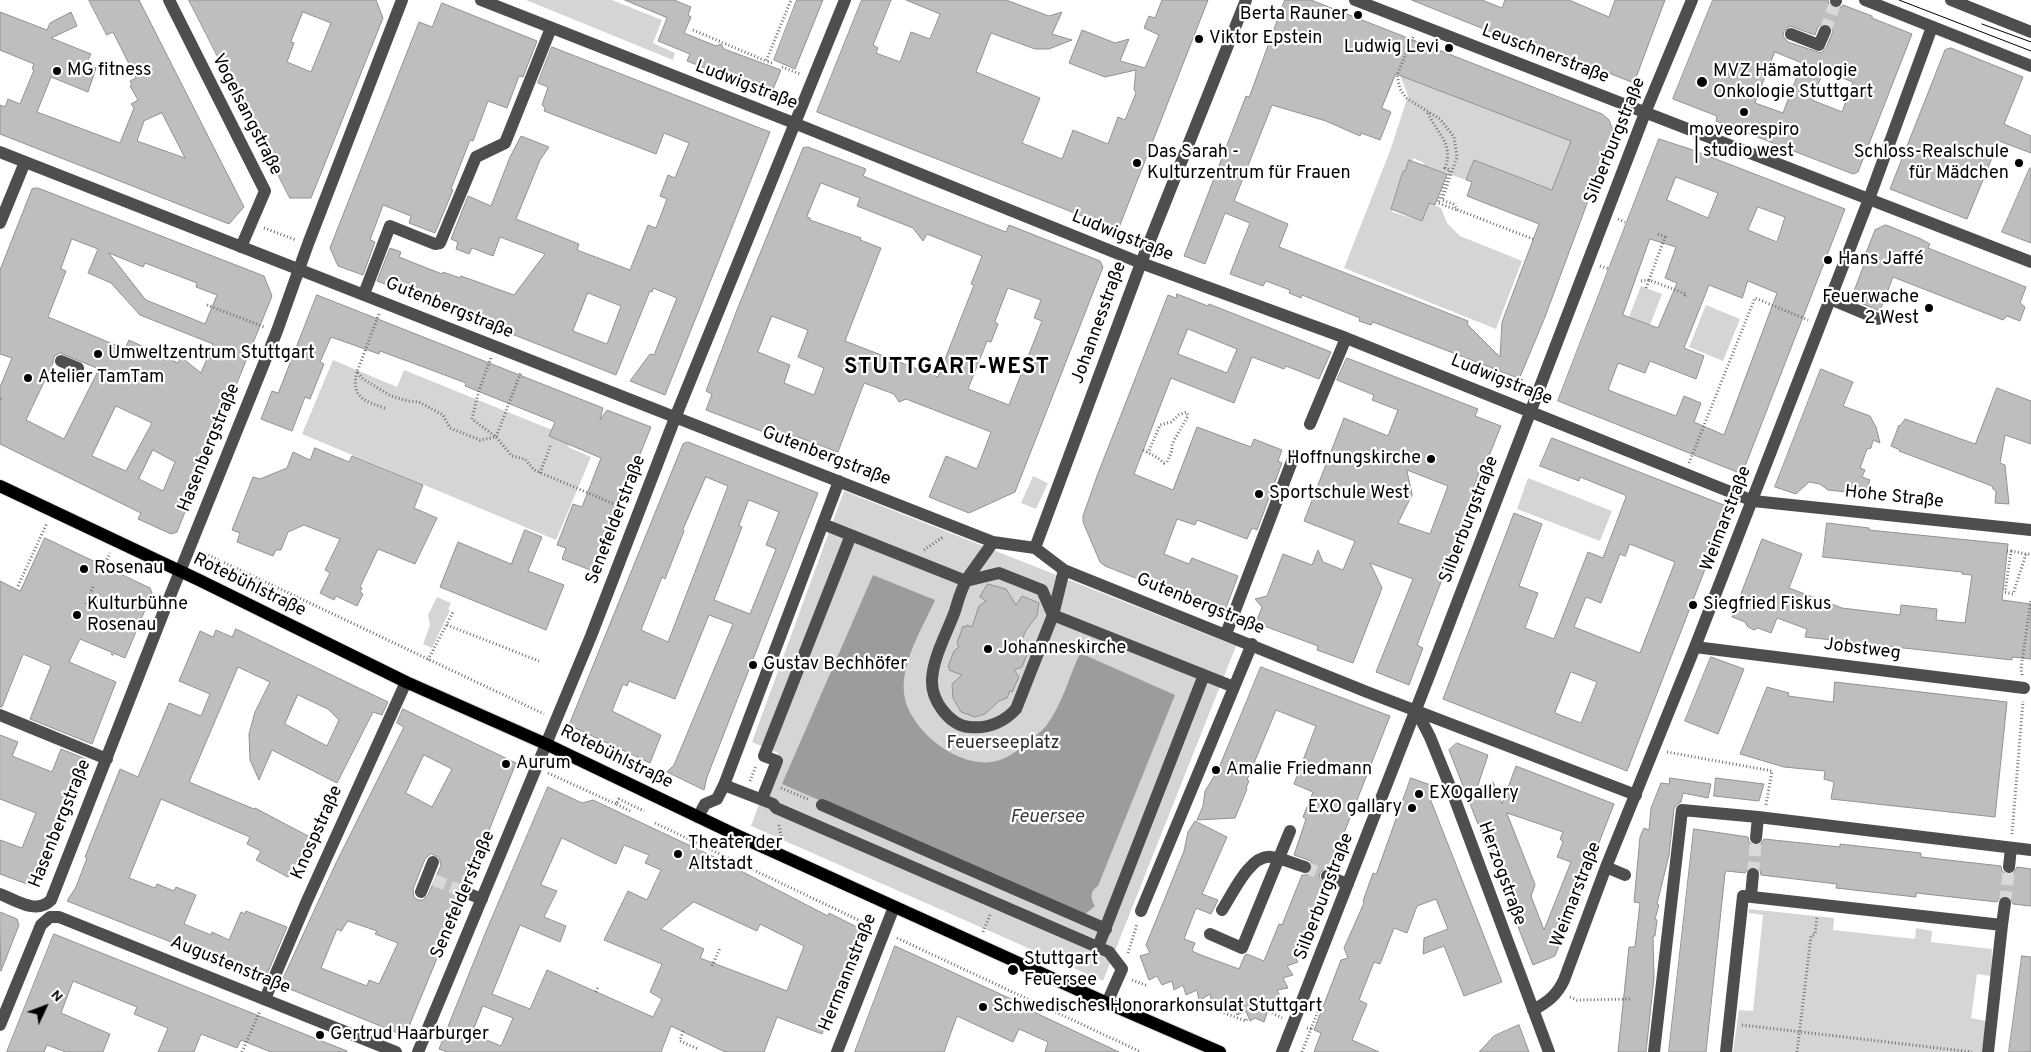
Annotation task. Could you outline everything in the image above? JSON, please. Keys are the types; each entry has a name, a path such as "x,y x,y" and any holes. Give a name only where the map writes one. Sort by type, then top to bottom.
{"main road":[{"name":"Rotebühlstraße","path":"0,486 406,682 546,744 784,857 1220,1052"}],"street":[{"name":"Vogelsangstraße","path":"169,0 265,191 241,247"},
{"name":"Hasenbergstraße","path":"0,1025 47,912 190,546 277,331 308,244 402,0"},
{"name":"Ludwigstraße","path":"481,0 794,123 1140,263 1346,338 1753,501"},
{"name":"Senefelderstraße","path":"418,1052 556,720 675,418 845,0"},
{"name":"Johannesstraße","path":"1035,548 1140,263 1246,0"},
{"name":"Leuschnerstraße","path":"1355,0 2031,262"},
{"name":"Silberburgstraße","path":"1282,1052 1416,710 1645,113 1692,0"},
{"path":"1865,0 2031,66"},
{"path":"1951,0 2031,32"},
{"name":"Weimarstraße","path":"1533,1010 1549,1001 1558,992 1606,867 1753,501 1870,199 1932,27"},
{"path":"364,294 390,226 435,244 440,243 476,157 505,143 550,28"},
{"path":"1791,34 1819,45 1825,31"},
{"name":"Gutenbergstraße","path":"0,152 993,542 1035,548 1064,570 1636,795"},
{"path":"0,223 25,162"},
{"path":"1830,299 1878,318"},
{"path":"1310,424 1346,338"},
{"path":"61,361 78,368"},
{"path":"1226,634 1294,456"},
{"path":"698,817 705,804 717,799 724,785 839,481"},
{"name":"Hohe Straße","path":"1753,501 2031,530"},
{"path":"824,524 966,581 999,573 1042,590 1053,615 1234,687"},
{"path":"762,799 777,761 764,756 851,535"},
{"path":"993,542 966,581 935,663 932,680 933,693 944,713 954,721 967,727 989,727 1008,718 1016,709 1053,615 1064,570"},
{"path":"1141,911 1252,644"},
{"name":"Jobstweg","path":"1695,647 2024,688"},
{"path":"1098,947 1204,675"},
{"name":"Knospstraße","path":"265,999 306,903 406,682"},
{"name":"Herzogstraße","path":"1416,710 1430,737 1451,789 1549,1052"},
{"path":"0,715 107,759"},
{"path":"724,785 762,799 773,804 776,808 1109,952 1122,969 1107,1003"},
{"path":"817,803 1106,929"},
{"path":"1654,1052 1682,810 2031,850"},
{"path":"1756,838 1758,818"},
{"path":"1210,934 1242,948 1290,831"},
{"path":"2009,866 2011,848"},
{"path":"1222,910 1251,865 1258,860 1269,856 1305,868"},
{"path":"421,892 431,879 433,862"},
{"path":"1606,867 1625,875"},
{"path":"1751,896 1753,874"},
{"path":"1327,876 1348,884"},
{"path":"464,892 482,898"},
{"name":"Augustenstraße","path":"0,894 396,1052"},
{"path":"1726,1052 1743,896 2002,925"},
{"path":"1988,1052 2005,903"},
{"name":"Hermannstraße","path":"836,1052 894,907"}],"path":[{"path":"766,61 791,0"},
{"path":"692,30 772,63"},
{"path":"1413,36 1397,75 1400,89 1406,98 1440,119 1454,137 1457,157 1442,200 1453,204 1458,210"},
{"path":"782,67 812,79"},
{"path":"1428,112 1432,123 1447,144 1448,160 1445,168 1450,170 1438,203 1533,240"},
{"path":"252,224 308,244"},
{"path":"1646,288 1664,237 1658,234"},
{"path":"1641,281 1649,280 1686,294 1684,298"},
{"path":"1685,473 1755,298 1820,325"},
{"path":"384,302 354,383 356,392 364,400 386,409"},
{"path":"207,305 277,331"},
{"path":"496,346 478,390 472,419 496,438 512,456 525,459 534,470 638,514"},
{"path":"496,438 526,358"},
{"path":"357,372 363,379 391,396 408,402 419,402 443,415 450,428 480,440 496,438"},
{"path":"1143,450 1148,453 1157,456 1164,463 1167,462 1172,450 1172,444 1188,416 1186,412 1171,422 1160,425 1148,453"},
{"path":"540,473 551,444"},
{"path":"18,586 52,511"},
{"path":"911,559 957,527"},
{"path":"190,546 556,720"},
{"path":"2026,554 2013,594 2005,592 2009,551 2031,554"},
{"path":"86,604 93,587"},
{"path":"2011,848 2024,688 2021,669 2031,598"},
{"path":"428,660 453,612"},
{"path":"447,625 539,661"},
{"path":"1654,749 1772,771 1768,799"},
{"path":"749,784 758,762"},
{"path":"536,768 630,811"},
{"path":"783,789 817,803"},
{"path":"616,804 619,799 644,811"},
{"path":"776,808 784,857"},
{"path":"978,945 995,902"},
{"path":"1797,1052 1811,936 1815,934 1819,904"},
{"path":"1122,969 1141,911"},
{"path":"712,966 720,948"},
{"path":"242,1052 265,999"},
{"path":"1577,1000 1630,999"},
{"path":"1191,1001 1246,1021 1248,1017"},
{"path":"1311,1030 1322,1002"},
{"path":"1272,1013 1276,1016"},
{"path":"1729,1024 1972,1052"},
{"path":"683,1031 680,1041 698,1049"},
{"path":"1302,1052 1308,1036"}],"green space":[{"path":"526,0 612,0 662,20 653,43 675,53 673,60"},
{"path":"1400,75 1572,140 1552,193 1545,187 1474,160 1466,180 1423,165 1424,163 1413,158 1412,161 1409,160 1405,171 1403,171 1391,208 1393,209 1392,212 1422,221 1429,203 1441,208 1447,223 1460,236 1522,261 1496,329 1344,268 1390,151 1408,96"},
{"path":"1641,286 1662,294 1650,325 1629,317"},
{"path":"1706,305 1740,319 1723,361 1689,347"},
{"path":"333,360 397,387 404,370 572,438 568,447 591,457 556,540 302,434"},
{"path":"1033,476 1048,483 1036,509 1021,503"},
{"path":"1528,478 1612,511 1600,541 1517,509"},
{"name":"Feuerseeplatz","path":"844,491 1236,646 1103,981 751,826 778,753 752,742"},
{"path":"437,597 451,603 448,609 450,610 432,648 423,644 430,625 428,615"},
{"path":"1749,909 1834,918 1833,930 1915,939 1916,928 1932,931 1931,942 1992,949 1991,976 1977,974 1971,1018 1986,1021 1982,1052 1733,1052 1739,1010 1753,1011 1763,915 1749,913"}],"water":[{"name":"Feuersee","path":"873,575 935,600 909,657 904,681 904,693 915,721 926,734 954,755 985,762 1000,760 1031,740 1052,718 1080,653 1175,695 1098,886 1092,892 1092,900 1095,906 1084,915 782,784"}],"building":[{"path":"89,0 139,0 244,207 229,224 0,134 0,105 5,107 8,99 20,104 34,70 32,69 34,64 0,50 0,12 47,30 50,23 71,12 77,26 51,38 91,54 86,64 96,68 88,92 51,77 37,112 120,143 134,108 131,104 138,100 130,86 132,85 130,81 136,78 113,32 107,35","holes":["162,113 185,158 137,141 144,121"]},
{"path":"189,0 376,0 383,18 311,198 290,198","holes":["303,12 331,23 311,72 287,62 294,43 291,42"]},
{"path":"625,0 674,0 691,7 688,15 691,17 684,33 716,46 721,44 724,49 781,70 771,94 687,61 690,54 658,41 667,18"},
{"path":"797,0 823,0 795,69 774,60"},
{"path":"862,0 891,0 873,45 878,48 876,53 900,62 911,32 930,39 940,14 906,0 1006,0 1049,16 1062,12 1052,34 1072,40 1049,49 1035,49 991,33 976,72 1040,98 1022,143 1062,159 1073,130 1108,144 1118,117 1125,120 1136,93 1134,89 1136,70 1105,77 1069,63 1082,30 1115,43 1129,39 1120,61 1145,68 1159,35 1144,28 1149,16 1155,18 1162,0 1208,0 1118,230 817,112"},
{"path":"1285,0 1311,0 1602,114 1609,120 1613,130 1612,136 1545,317 1520,377 1523,380 1373,322 1371,325 1359,321 1360,318 1302,295 1301,298 1289,293 1290,290 1266,281 1263,286 1230,274 1250,223 1225,213 1205,264 1184,256 1246,96 1249,97","holes":["1396,74 1571,141 1552,190 1474,160 1466,180 1472,182 1467,196 1539,224 1502,322 1500,357 1467,324 1468,321 1279,247 1288,224 1234,201 1272,105 1326,121 1360,136 1361,133 1380,140 1391,112 1382,108"]},
{"path":"1412,0 1482,0 1502,8 1505,0 1569,0 1609,17 1615,0 1665,0 1634,83 1606,72 1604,77"},
{"path":"1713,0 1828,0 1832,8 1840,8 1843,5 1912,34 1858,172 1853,174 1716,121 1717,116 1673,99","holes":["1824,23 1829,24 1833,31 1826,48 1821,53 1788,42 1783,36 1784,31 1790,26 1815,35 1818,27","1775,52 1802,63 1783,113 1755,103","1824,71 1853,82 1842,112 1812,100"]},
{"path":"442,3 537,41 523,77 519,76 507,108 488,101 473,141 470,140 451,189 453,190 435,233 409,223 411,216 383,205 370,240 375,242 363,275 338,266 330,248 419,22 432,27"},
{"path":"552,47 770,132 665,395 630,381 650,354 654,355 677,298 653,288 652,292 650,291 616,375 377,281 390,248 401,252 399,257 442,274 443,272 460,278 461,276 514,295 545,254 500,237 493,256 472,248 469,254 456,249 458,242 451,239 468,196 491,206 510,157 521,136 549,147 540,160 516,219 579,244 577,250 630,270 648,225 656,228 667,199 660,196 668,175 675,178 689,143 664,133 656,154 544,111 545,108 542,105 548,87 538,83","holes":["588,293 621,306 607,344 573,331"]},
{"path":"1951,48 2023,77 2004,124 2031,136 2031,153 1999,141 1967,219 1890,189 1945,50"},
{"path":"1659,139 1690,149 1845,209 1742,474 1558,401","holes":["1676,177 1718,193 1708,218 1667,200","1758,207 1785,217 1777,242 1748,230","1650,239 1676,247 1665,278 1677,283 1658,328 1623,315","1748,281 1777,293 1724,435 1694,422 1701,403 1684,396 1676,416 1608,390 1618,363 1645,373 1650,361 1696,379 1704,356 1684,348 1709,285 1742,298"]},
{"path":"808,147 866,169 863,176 1006,232 1009,225 1100,261 1103,267 1015,492 969,513 929,497 946,456 977,469 991,432 906,399 899,402 894,394 864,383 838,452 798,437 795,444 706,410 712,394 706,391 803,148","holes":["821,183 860,198 857,206 913,228 923,241 927,234 982,256 971,284 974,285 938,377 845,341 881,248 860,240 861,238 810,220 807,217","1008,288 1041,300 1034,318 1042,321 1009,405 968,389 987,341 991,342 998,324 995,322","772,316 808,330 798,357 824,368 814,395 784,383 790,365 758,352"]},
{"path":"1409,160 1447,174 1435,205 1429,203 1422,221 1391,209 1403,171 1405,171"},
{"path":"2031,168 2031,243 2002,232"},
{"path":"38,188 264,276 272,296 177,532 171,534 138,519 141,513 0,444 0,387 12,358 0,354 0,270 32,189","holes":["72,239 98,249 88,273 111,283 140,315 213,344 201,373 181,357 178,363 129,340 125,349 48,317 66,271 61,269","109,253 143,267 145,263 197,283 196,287 217,295 205,324 146,300","60,353 99,369 64,439 26,420 53,363 54,357","116,406 152,423 126,471 92,456","153,450 175,462 163,491 139,479"]},
{"path":"1886,225 1921,239 1930,244 1928,248 2026,287 2020,303 2025,307 2020,321 2007,316 2003,320 1893,277 1880,311 1851,299 1875,230"},
{"path":"1177,294 1208,306 1209,304 1331,352 1319,379 1286,366 1284,369 1252,357 1234,403 1171,378 1134,474 1173,490 1197,427 1251,447 1254,439 1282,450 1278,461 1282,463 1257,530 1252,528 1247,539 1197,520 1195,525 1177,519 1164,554 1189,564 1192,558 1238,576 1224,613 1105,566 1100,562 1083,522 1083,516 1097,476 1168,295 1176,298","holes":["1188,329 1237,349 1227,373 1178,354"]},
{"path":"317,295 603,408 600,420 607,410 651,427 593,571 562,559 566,548 557,545 573,504 582,507 601,458 549,436 555,422 465,386 466,383 380,351 379,354 331,337 320,362 324,364 310,399 305,397 292,431 261,419 272,391 278,393"},
{"path":"1347,358 1478,409 1475,416 1501,426 1487,461 1484,459 1474,487 1477,488 1417,645 1423,648 1409,685 1376,672 1413,579 1370,563 1382,588 1353,663 1317,650 1318,646 1256,623 1262,607 1255,599 1267,596 1283,554 1312,565 1318,550 1323,562 1343,570 1355,541 1304,521 1344,418 1388,436 1398,410 1372,400 1374,395 1337,380","holes":["1407,470 1448,486 1430,534 1398,523 1412,495"]},
{"path":"1821,369 1853,382 1843,406 1870,416 1876,427 1880,443 1873,440 1871,448 1867,449 1860,468 1865,470 1862,477 1870,480 1865,494 1828,490 1820,484 1809,482 1796,494 1775,487"},
{"path":"1997,388 2031,401 2031,444 2005,435 2000,463 2005,465 2009,504 1995,503 1996,491 1992,486 1899,451 1891,446 1899,425 1905,419 1975,444"},
{"path":"1552,438 1729,507 1627,771 1443,699 1514,513 1542,524 1519,586 1538,593 1525,628 1554,639 1588,552 1603,558 1626,497 1625,495 1580,477 1579,481 1540,466","holes":["1630,544 1675,562 1640,653 1574,627 1586,597 1601,603 1620,554 1625,556","1571,672 1597,682 1581,723 1555,713"]},
{"path":"688,442 818,493 707,777 704,790 667,772 674,765 733,624 709,615 675,699 629,681 627,686 623,684 612,711 661,735 650,763 569,725 683,444","holes":["706,477 728,486 668,642 641,630 662,577 665,579 683,530","749,500 779,512 766,545 776,549 750,614 714,600 742,527 739,526"]},
{"path":"315,448 349,462 352,456 423,485 414,508 437,518 415,564 378,549 360,587 362,588 360,592 363,594 357,606 336,596 334,600 320,593 330,573 325,570 340,539 304,525 288,532 281,550 276,550 273,556 237,542 240,533 232,530 253,477 260,479 287,468 293,452 310,460"},
{"path":"1827,523 1869,528 1869,530 2008,544 2002,600 2031,604 2031,659 2012,657 2012,660 1805,637 1807,629 1777,618 1771,633 1758,628 1754,630 1748,627 1745,622 1732,617 1762,539 1802,554 1789,588 1842,608 1900,615 1901,605 1937,609 1936,620 1965,623 1972,575 1962,574 1962,572 1823,557"},
{"path":"525,530 542,537 528,571 564,585 546,630 440,587 458,542 511,564"},
{"path":"45,538 150,588 152,593 125,658 80,639 69,662 116,682 92,744 30,719 51,666 23,654 2,707 0,707 0,581 20,591"},
{"name":"Johanneskirche","path":"988,584 1006,589 1016,605 1022,596 1039,603 1037,616 1026,630 1020,645 1027,648 1025,651 1028,652 1022,667 1014,670 1019,677 1012,692 1010,691 1007,698 999,701 985,714 975,717 961,712 953,698 952,684 962,675 949,670 950,668 948,667 954,651 959,647 957,643 963,626 972,627 979,606 986,601 980,597"},
{"path":"236,629 388,702 382,715 373,712 337,783 272,750 259,780 250,760 249,734 255,712 270,682 238,667 189,782 255,808 310,837 288,877 256,860 261,851 247,844 250,837 161,799 129,878 155,888 157,884 174,891 176,887 196,895 184,924 211,935 212,932 229,940 241,912 245,914 246,911 287,927 265,979 67,901 76,887 87,858 85,857 120,769 138,777 169,703 201,716 210,694 179,681 200,631 213,637 216,630 232,637","holes":["298,695 328,709 339,720 327,746 285,724"]},
{"path":"1711,657 1744,669 1718,734 1685,721"},
{"path":"1261,667 1390,716 1330,869 1325,868 1320,873 1319,878 1324,884 1295,957 1298,962 1287,966 1293,975 1283,978 1288,988 1277,990 1283,1000 1270,1004 1264,1022 1255,1018 1250,1021 1246,1011 1237,1015 1233,1005 1224,1010 1221,1000 1212,1006 1210,994 1199,1001 1197,990 1186,995 1183,985 1174,990 1172,981 1162,985 1157,976 1149,980 1140,956 1150,953 1146,945 1184,851 1188,832 1195,821 1227,837 1202,894 1218,900 1211,914 1196,908 1184,939 1195,943 1192,951 1201,955 1239,969 1247,954 1264,961 1279,924 1282,925 1302,875 1307,875 1313,870 1311,861 1294,855 1306,819 1303,817 1313,792 1294,784 1316,726 1276,710 1247,780 1249,781 1247,789 1235,818 1197,820 1203,806 1205,791 1218,770"},
{"path":"1835,682 2007,702 1995,817 1831,799 1834,782 1824,779 1825,771 1784,767 1740,754 1767,687 1789,693 1788,696 1833,702"},
{"path":"403,709 516,763 467,885 462,884 457,889 456,894 461,900 405,1036 280,985 336,863 404,727 397,723","holes":["424,755 452,769 432,807 406,793","431,854 439,857 441,865 428,895 423,900 418,900 414,897 413,889 425,859","348,921 377,931 375,934 398,943 379,984 369,980 367,986 321,968 337,929 341,931"]},
{"path":"0,735 18,742 12,756 52,772 61,749 86,759 35,887 0,874 0,840 22,848 36,813 0,799"},
{"path":"1457,743 1488,755 1477,788 1493,782 1502,804 1516,766 1614,804 1555,956 1533,965 1449,750","holes":["1507,813 1563,832 1560,839 1563,842 1557,857 1571,862 1544,930 1531,896 1535,885"]},
{"path":"1411,778 1436,787 1431,801 1502,982 1464,996 1444,946 1423,954 1424,938 1448,929 1436,899 1417,906 1407,933 1394,928 1380,964 1374,962 1359,1000 1367,1004 1352,1040 1379,1052 1314,1052 1321,1033 1314,1030 1341,960 1348,958 1344,948 1364,903 1363,901 1373,873 1376,874"},
{"path":"1670,778 1711,784 1708,798 1683,793 1681,802 1674,809 1669,855 1657,904 1659,905 1655,919 1657,920 1655,936 1653,936 1654,978 1646,1052 1618,1052 1629,947 1635,947 1640,903 1634,902 1640,837 1644,828 1649,830 1651,808 1661,783 1669,784"},
{"path":"1716,778 1764,784 1759,801 1714,796"},
{"path":"548,787 582,803 593,800 712,856 828,916 829,913 863,930 822,1034 777,1017 764,1052 725,1052 671,1026 661,1052 447,1052 439,1049 485,934","holes":["562,838 616,864 624,845 649,855 645,863 661,870 647,900 628,891 604,940 662,964 650,992 662,999 653,1017 547,970 530,1009 492,994 520,925 560,942 566,926 544,917 557,891 541,885","694,902 757,931 760,924 804,946 787,991 700,958 704,949 661,929","483,1006 513,1018 501,1046 472,1034"]},
{"path":"1694,829 1748,837 1749,842 1755,846 1760,845 1764,839 1840,847 1840,844 1921,853 1921,857 2001,866 2002,871 2008,875 2013,874 2017,867 2031,869 2031,906 2013,904 2010,897 2006,895 1999,898 1997,902 1916,893 1916,897 1836,888 1837,884 1761,875 1760,870 1754,866 1749,867 1745,873 1727,871 1725,873 1706,1052 1669,1052"},
{"path":"0,912 17,919 19,925 1,971"},
{"path":"54,934 347,1052 271,1052 241,1040 237,1048 201,1034 194,1052 158,1052 168,1028 134,1014 137,1007 73,981 61,1013 110,1034 103,1052 66,1052 47,1045 44,1052 7,1052"},
{"path":"895,946 1020,1003 1019,1005 1119,1052 1045,1052 1048,1042 1019,1029 1013,1042 957,1016 944,1052 855,1052"},
{"path":"2022,956 2031,957 2031,1052 2009,1052"},
{"path":"1519,1025 1529,1052 1479,1052 1494,1036"}],"tunnel":[{"path":"1825,31 1836,1"},
{"path":"1753,874 1756,838"},
{"path":"1305,867 1327,876"},
{"path":"2005,903 2009,867"},
{"path":"434,880 464,892"}],"tram line":[{"path":"1899,0 2031,51"},
{"path":"1982,24 2031,42"}],"place":[{"name":"Berta Rauner","path":"1358,15"},
{"name":"Viktor Epstein","path":"1199,39"},
{"name":"Ludwig Levi","path":"1449,48"},
{"name":"MG fitness","path":"57,71"},
{"name":"MVZ Hämatologie Onkologie Stuttgart","path":"1702,82"},
{"name":"moveorespiro | studio west","path":"1744,112"},
{"name":"Das Sarah - Kulturzentrum für Frauen","path":"1137,163"},
{"name":"Schloss-Realschule für Mädchen","path":"2019,163"},
{"name":"Hans Jaffé","path":"1828,260"},
{"name":"Feuerwache 2 West","path":"1929,308"},
{"name":"Umweltzentrum Stuttgart","path":"98,354"},
{"name":"Atelier TamTam","path":"28,378"},
{"name":"Hoffnungskirche","path":"1431,459"},
{"name":"Sportschule West","path":"1259,494"},
{"name":"Rosenau","path":"84,569"},
{"name":"Siegfried Fiskus","path":"1693,605"},
{"name":"Kulturbühne Rosenau","path":"77,615"},
{"name":"Johanneskirche","path":"988,649"},
{"name":"Gustav Bechhöfer","path":"753,665"},
{"name":"Aurum","path":"506,764"},
{"name":"Amalie Friedmann","path":"1216,770"},
{"name":"EXOgallery","path":"1419,794"},
{"name":"EXO gallary","path":"1412,808"},
{"name":"Theater der Altstadt","path":"678,854"},
{"name":"Stuttgart Feuersee","path":"1013,970"},
{"name":"Schwedisches Honorarkonsulat Stuttgart","path":"983,1007"},
{"name":"Gertrud Haarburger","path":"320,1035"}],"district":[{"name":"STUTTGART-WEST","path":"947,369"}]}
